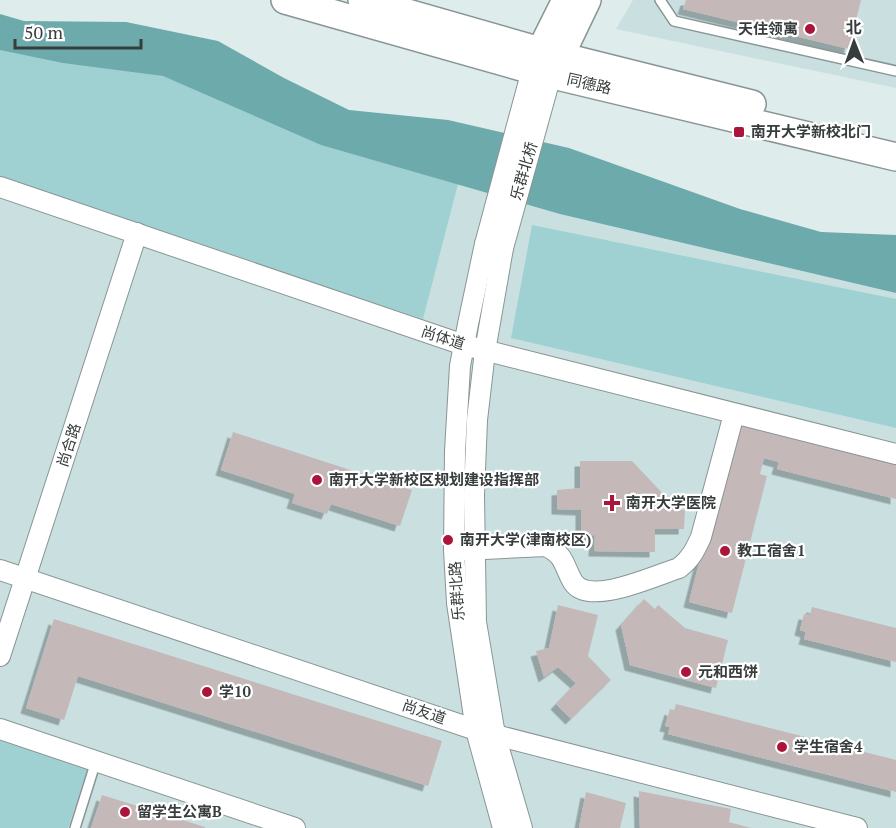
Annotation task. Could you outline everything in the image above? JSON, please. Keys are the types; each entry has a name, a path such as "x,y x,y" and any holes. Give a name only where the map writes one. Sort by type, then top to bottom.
{"main road":[{"name":"同德路","path":"285,0 546,63 896,140"},
{"name":"同德路","path":"362,0 546,63 896,157"},
{"path":"546,63 566,0"},
{"path":"546,63 587,0"}],"street":[{"name":"乐群北桥","path":"504,209 546,63"},
{"name":"尚体道","path":"0,187 484,351 896,454"},
{"name":"乐群北路","path":"503,828 476,730 457,603 454,550 455,451 460,366 464,345 504,209"},
{"name":"尚合路","path":"0,656 137,233"},
{"name":"乐群北路","path":"494,246 477,420 474,495 476,622 495,735 522,828"},
{"path":"454,550 546,546 558,552 574,584 585,591 609,591 679,568 694,553 701,537 734,414"},
{"name":"尚友道","path":"0,570 476,730 857,828"},
{"path":"0,729 296,828"}],"lane":[{"path":"660,0 674,21 896,71"},
{"path":"75,828 96,761"}],"shaded area":[{"path":"633,0 896,0 896,88 616,29"},
{"path":"0,14 24,21 126,22 218,41 284,78 349,110 448,120 569,148 740,209 821,232 896,235 896,293 560,214 321,145 163,76 63,63 0,50"},
{"name":"南开大学(津南校区)","path":"0,19 351,119 896,252 896,828 0,828"},
{"path":"0,46 163,76 458,184 423,319 0,178"},
{"path":"532,225 896,299 896,428 511,338"},
{"path":"0,739 88,768 68,828 0,828"}],"building":[{"name":"天住领寓","path":"686,0 861,0 849,49 683,9"},
{"name":"教工宿舍1","path":"736,420 896,461 896,499 777,469 779,462 764,458 760,474 767,476 732,613 689,602"},
{"name":"南开大学新校区规划建设指挥部","path":"233,432 412,490 400,526 331,504 327,514 292,503 295,494 221,470"},
{"name":"南开大学医院","path":"580,461 632,461 667,498 667,508 685,510 684,529 655,529 655,552 594,551 595,535 581,536 581,510 557,509 557,490 580,488"},
{"path":"644,599 655,609 658,605 685,628 728,640 716,688 630,665 621,625"},
{"path":"558,605 598,615 588,656 611,680 571,719 556,704 576,683 558,667 544,677 536,651 549,648"},
{"path":"812,607 896,628 896,662 804,639 806,632 800,630 804,614 810,615"},
{"name":"学10","path":"54,619 442,741 428,786 78,676 64,720 26,708"},
{"name":"学生宿舍4","path":"676,704 896,760 896,792 668,734 670,727 665,726 670,709 674,711"},
{"path":"639,791 731,809 729,822 751,828 640,828"},
{"path":"586,792 626,803 620,828 579,828"},
{"name":"留学生公寓B","path":"102,795 205,827 205,828 91,828"}],"place":[{"name":"天住领寓","path":"810,29"},
{"name":"南开大学新校北门","path":"739,132"},
{"name":"南开大学新校区规划建设指挥部","path":"317,480"},
{"name":"南开大学医院","path":"612,503"},
{"name":"南开大学(津南校区)","path":"448,540"},
{"name":"教工宿舍1","path":"725,551"},
{"name":"元和西饼","path":"686,672"},
{"name":"学10","path":"207,692"},
{"name":"学生宿舍4","path":"782,747"},
{"name":"留学生公寓B","path":"125,812"}]}
